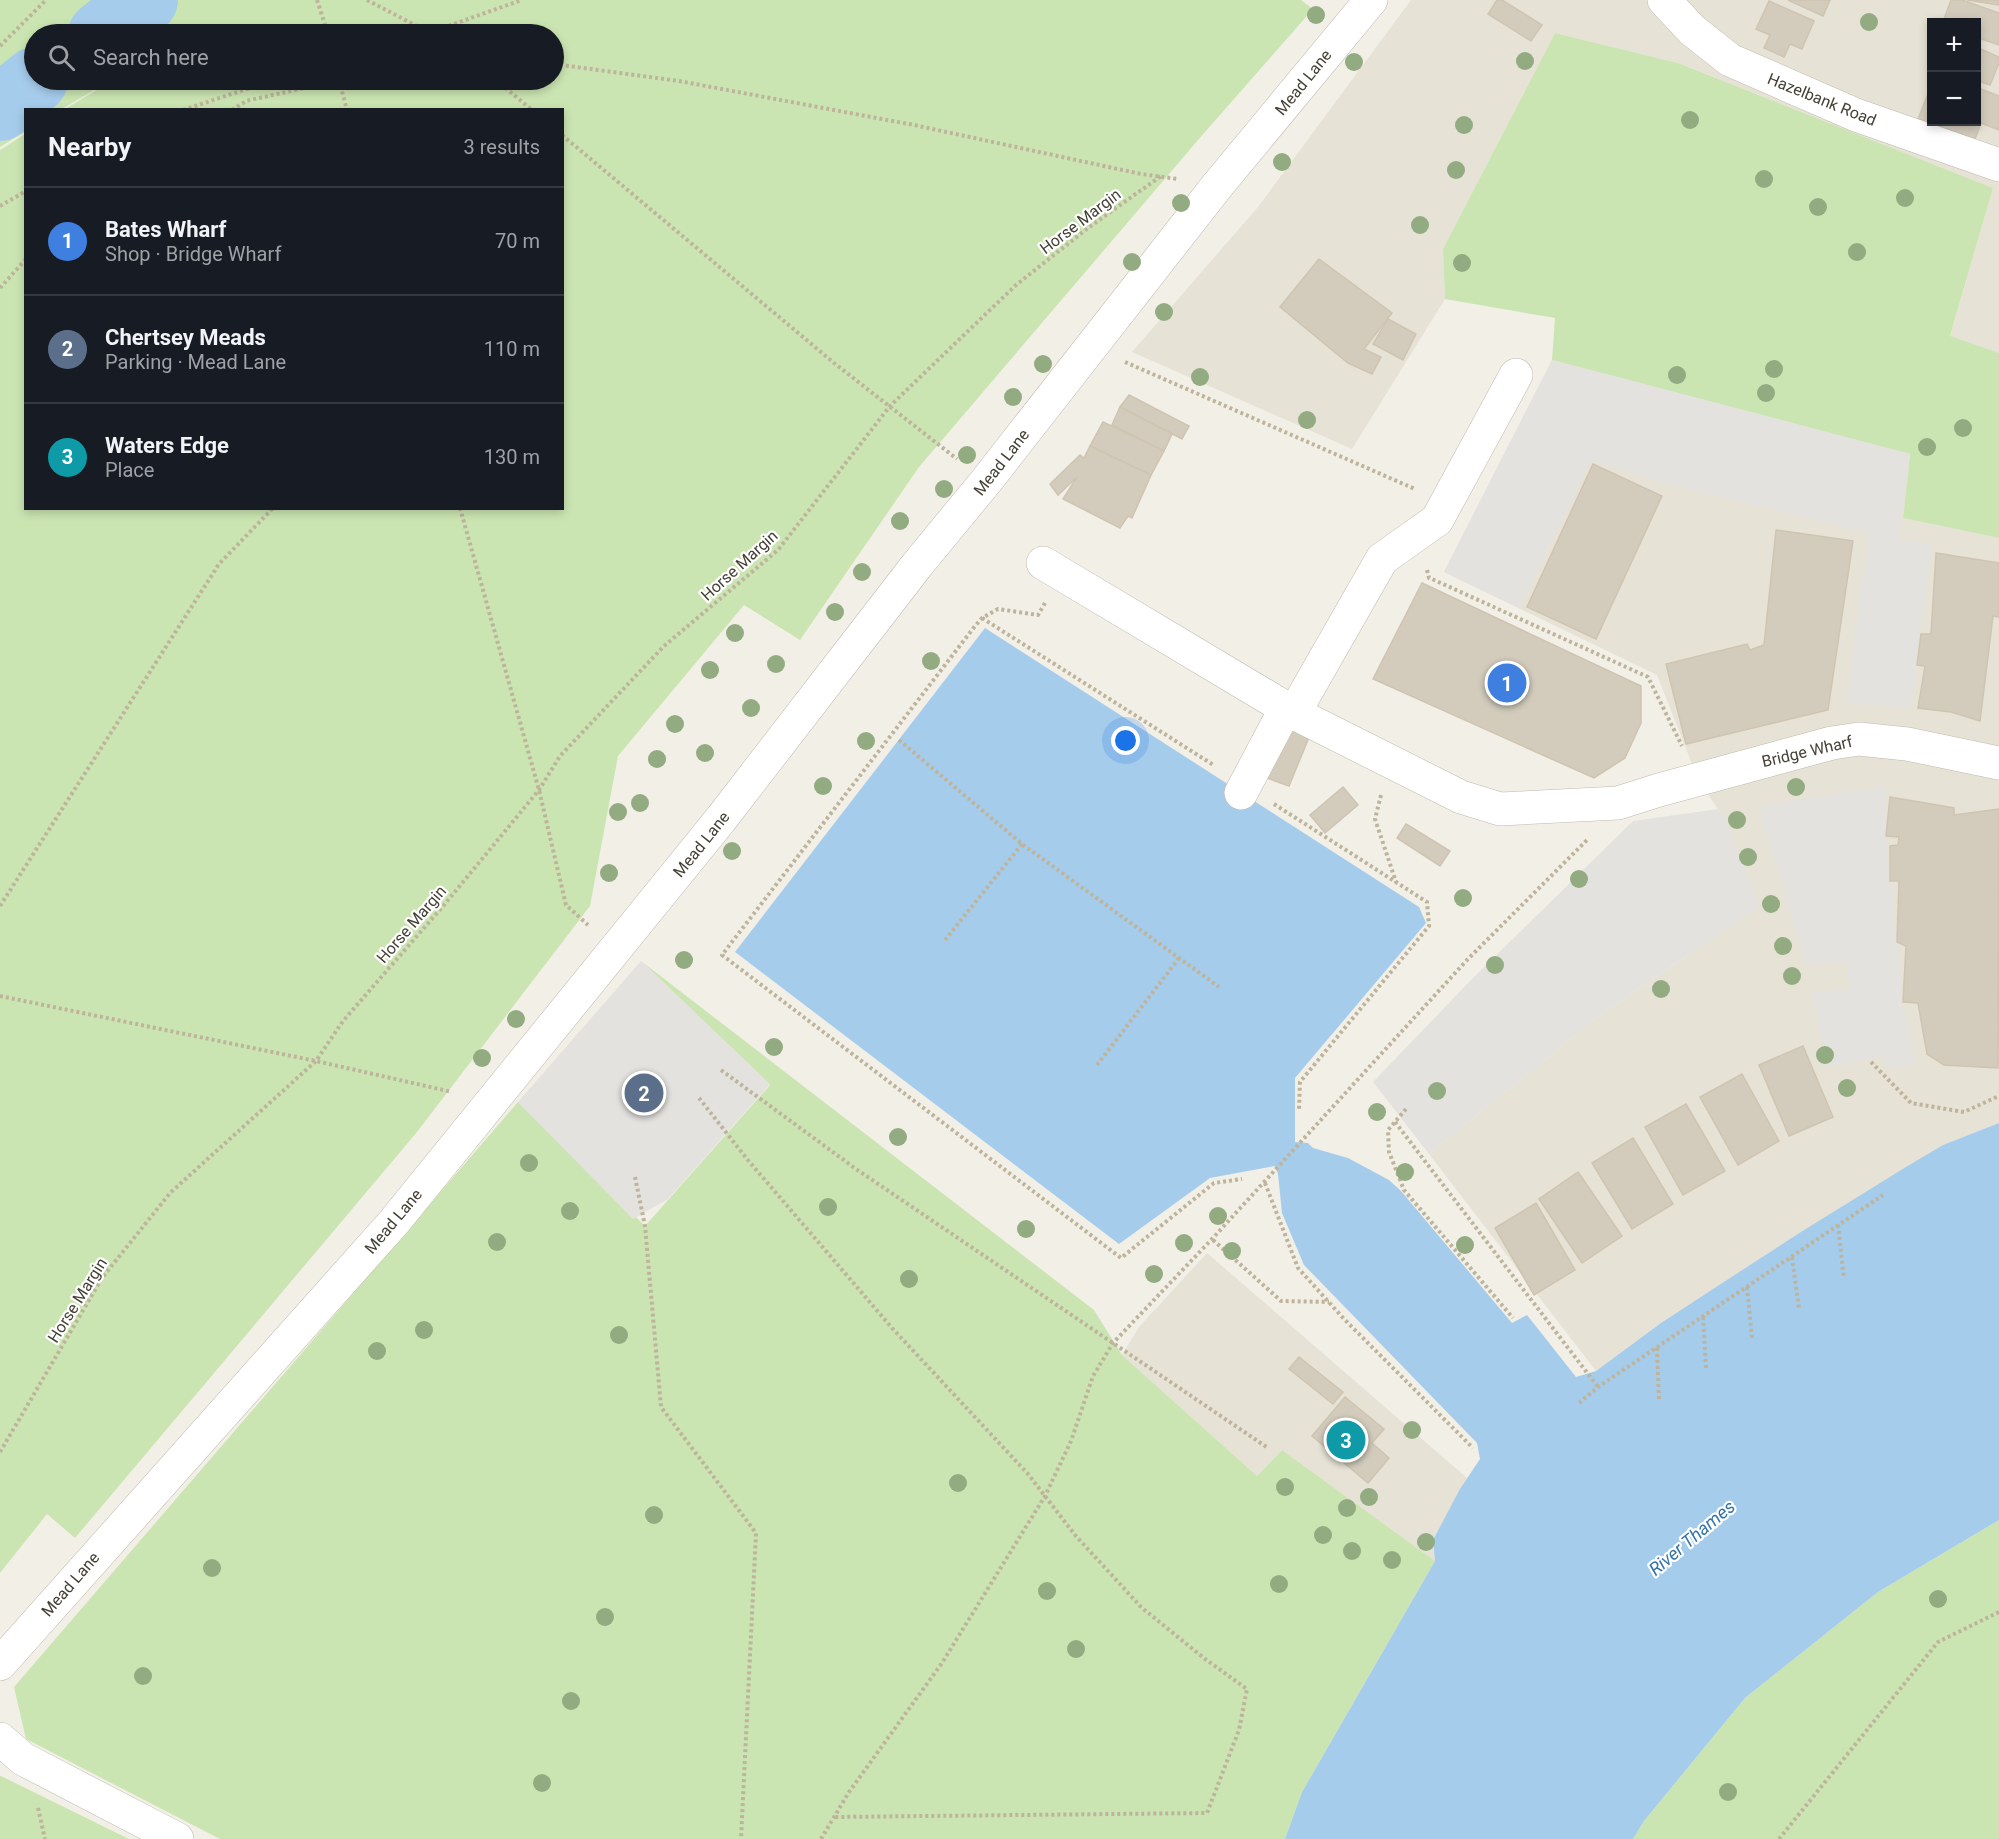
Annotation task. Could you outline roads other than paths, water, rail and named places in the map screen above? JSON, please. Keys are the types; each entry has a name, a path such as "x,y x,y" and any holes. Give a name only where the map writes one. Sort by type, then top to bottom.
{"street":[{"name":"Mead Lane","path":"0,1664 117,1530 394,1222 721,819 1217,186 1371,0"},
{"name":"Hazelbank Road","path":"1664,0 1692,30 1730,60 1856,115 1999,165"},
{"path":"1244,790 1382,559 1437,520 1516,375"},
{"name":"Bridge Wharf","path":"1054,569 1290,710 1461,797 1500,809 1618,803 1832,743 1859,739 1906,744 1999,763"},
{"path":"0,1739 23,1759 177,1839"}],"water":[{"name":"River Thames","path":"985,628 1419,907 1426,923 1295,1078 1295,1142 1308,1143 1313,1148 1348,1158 1389,1180 1401,1191 1512,1323 1527,1315 1576,1377 1596,1371 1661,1323 1906,1167 1943,1145 1999,1123 1999,1520 1878,1592 1745,1698 1644,1821 1633,1839 1285,1839 1302,1792 1435,1561 1433,1540 1460,1489 1480,1459 1477,1443 1304,1265 1282,1213 1275,1166 1210,1178 1119,1244 735,952"}],"waterway":[{"path":"114,24 145,0"},
{"path":"0,108 24,89"}],"place":[{"name":"Bates Wharf","path":"1507,683"},
{"name":"Chertsey Meads","path":"644,1093"},
{"name":"Waters Edge","path":"1346,1440"}]}
